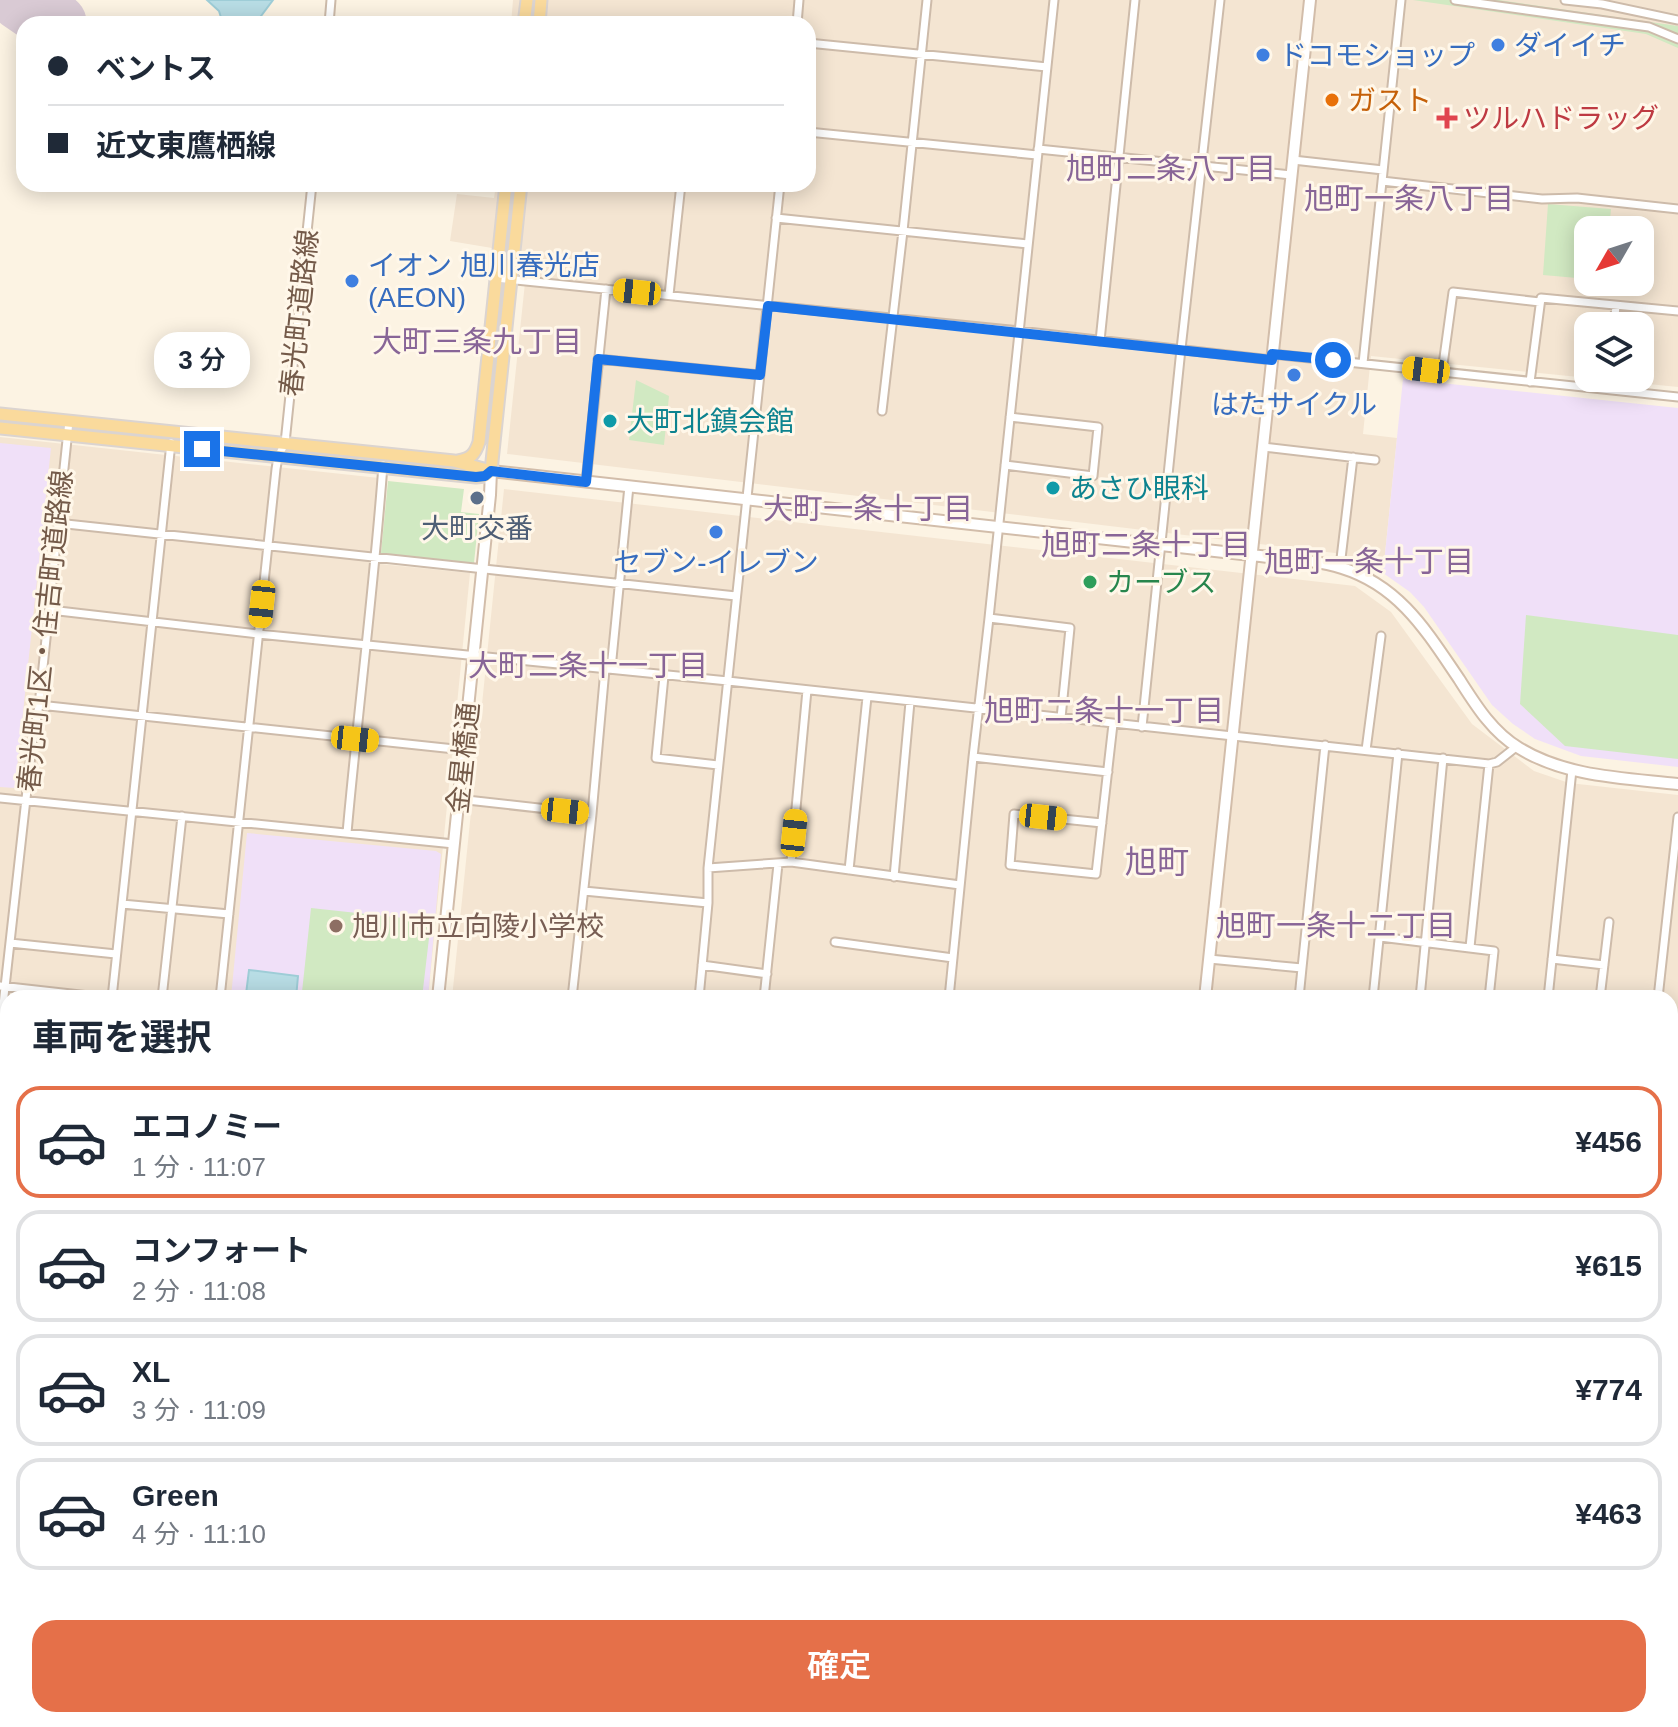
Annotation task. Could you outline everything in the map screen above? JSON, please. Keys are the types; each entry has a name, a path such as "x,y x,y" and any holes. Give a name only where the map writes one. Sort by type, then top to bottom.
{"main road":[{"path":"454,461 467,460 476,452 479,442 505,192"},
{"name":"金星橋通","path":"491,471 520,192"},
{"path":"0,414 454,461 491,471"},
{"path":"0,428 476,477 485,476 491,471"},
{"path":"479,442 491,471"}],"street":[{"path":"882,411 927,0"},
{"path":"950,990 1054,0"},
{"path":"1100,341 1135,0"},
{"path":"1142,727 1220,0"},
{"path":"1206,990 1310,0"},
{"path":"1363,363 1401,0"},
{"path":"1455,0 1649,27 1678,39"},
{"path":"1565,0 1603,2 1678,20"},
{"path":"816,44 1047,67"},
{"path":"816,133 911,143 1119,157 1291,175"},
{"path":"1293,160 1383,170"},
{"path":"1382,181 1542,199 1577,198 1678,209"},
{"name":"春光町道路線","path":"285,443 311,192"},
{"path":"669,295 680,192"},
{"path":"700,990 718,765 779,192"},
{"path":"776,218 1028,244"},
{"path":"496,278 1181,349 1363,363 1574,387"},
{"path":"586,482 606,289"},
{"path":"1442,372 1453,292 1540,302"},
{"path":"1530,382 1541,298 1678,311"},
{"path":"1615,312 1616,306"},
{"path":"598,359 760,375"},
{"path":"1626,392 1678,397 1678,385"},
{"path":"1005,465 1093,476 1098,427 1010,417"},
{"name":"春光町1区・住吉町道路線","path":"3,986 39,705 69,421"},
{"path":"110,990 173,431"},
{"path":"221,990 278,457 285,443"},
{"path":"1263,447 1375,460"},
{"path":"347,833 385,453"},
{"path":"1340,567 1353,457"},
{"path":"491,471 1340,567 1379,586 1413,614 1480,711 1516,747 1543,761 1572,770 1678,784"},
{"name":"金星橋通","path":"439,990 491,471"},
{"path":"573,990 629,486"},
{"path":"57,523 736,596"},
{"path":"50,610 1489,764 1497,762 1516,747"},
{"path":"989,618 1070,628 1061,718"},
{"path":"1366,750 1381,636"},
{"path":"664,676 656,758 718,765"},
{"path":"791,862 807,690"},
{"path":"849,870 867,697"},
{"path":"894,877 910,702"},
{"path":"39,705 464,750"},
{"path":"1102,823 1014,814 1010,865 1096,874 1102,823 1108,772 1113,724"},
{"path":"1300,990 1325,745"},
{"path":"1374,990 1398,753"},
{"path":"973,757 1108,772"},
{"path":"1421,990 1443,758"},
{"path":"1470,947 1489,764"},
{"path":"1549,990 1572,770"},
{"path":"0,798 454,844"},
{"path":"458,799 592,814"},
{"path":"163,990 182,816"},
{"path":"1659,990 1678,817"},
{"path":"708,868 791,862 960,885"},
{"path":"765,990 778,864"},
{"path":"584,891 708,903"},
{"path":"122,904 229,914"},
{"path":"1601,990 1609,922"},
{"path":"1380,937 1494,951 1490,990"},
{"path":"835,942 953,958"},
{"path":"10,943 116,954"},
{"path":"1209,959 1302,968"},
{"path":"1552,959 1604,965"},
{"path":"702,965 767,974"},
{"path":"3,986 38,990"}],"shaded area":[{"path":"513,0 1678,0 1678,387 1654,385 1654,312 1574,312 1574,377 1371,356 1363,434 1397,438 1383,573 1335,553 507,454 528,254 450,241 457,194 494,198 495,192 816,192 816,16 512,16"},
{"path":"1403,379 1678,408 1678,767 1581,756 1535,739 1492,705 1424,607 1410,592 1383,573"},
{"path":"0,437 379,478 370,563 470,573 429,990 0,990"},
{"path":"0,443 51,448 15,788 0,787"},
{"path":"504,489 1355,586 1391,612 1472,724 1534,771 1569,783 1678,795 1678,990 453,990"},
{"name":"旭川市立向陵小学校","path":"247,833 436,851 441,854 429,990 232,990"}],"green space":[{"path":"1413,0 1499,0 1678,26 1678,48 1646,34"},
{"path":"1548,204 1611,209 1610,216 1574,216 1574,278 1543,275"},
{"path":"636,380 669,396 664,445 629,440"},
{"path":"388,481 464,489 461,512 479,514 474,563 381,553"},
{"path":"1526,615 1678,635 1678,759 1565,746 1520,704"},
{"path":"311,908 431,921 423,990 302,990"}],"water":[{"path":"207,0 273,0 261,16 221,16"},
{"path":"249,970 298,976 297,990 246,990"}],"runway":[{"path":"21,0 44,16"}],"place":[{"name":"ダイイチ","path":"1498,45"},
{"name":"ドコモショップ","path":"1263,55"},
{"name":"ガスト","path":"1332,100"},
{"name":"ツルハドラッグ","path":"1447,118"},
{"name":"イオン 旭川春光店 (AEON)","path":"352,281"},
{"name":"はたサイクル","path":"1294,375"},
{"name":"大町北鎮会館","path":"610,421"},
{"name":"あさひ眼科","path":"1053,488"},
{"name":"大町交番","path":"477,498"},
{"name":"セブン-イレブン","path":"716,532"},
{"name":"カーブス","path":"1090,582"},
{"name":"旭川市立向陵小学校","path":"336,926"}],"district":[{"name":"旭町二条八丁目","path":"1171,169"},
{"name":"旭町一条八丁目","path":"1409,199"},
{"name":"大町三条九丁目","path":"477,342"},
{"name":"大町一条十丁目","path":"868,509"},
{"name":"旭町二条十丁目","path":"1146,545"},
{"name":"旭町一条十丁目","path":"1369,562"},
{"name":"大町二条十一丁目","path":"588,666"},
{"name":"旭町二条十一丁目","path":"1104,711"},
{"name":"旭町","path":"1157,862"},
{"name":"旭町一条十二丁目","path":"1336,926"}],"route":[{"path":"202,449 476,477 485,476 491,471 586,482 598,359 760,375 768,306 1272,360 1272,354 1333,360"}]}
